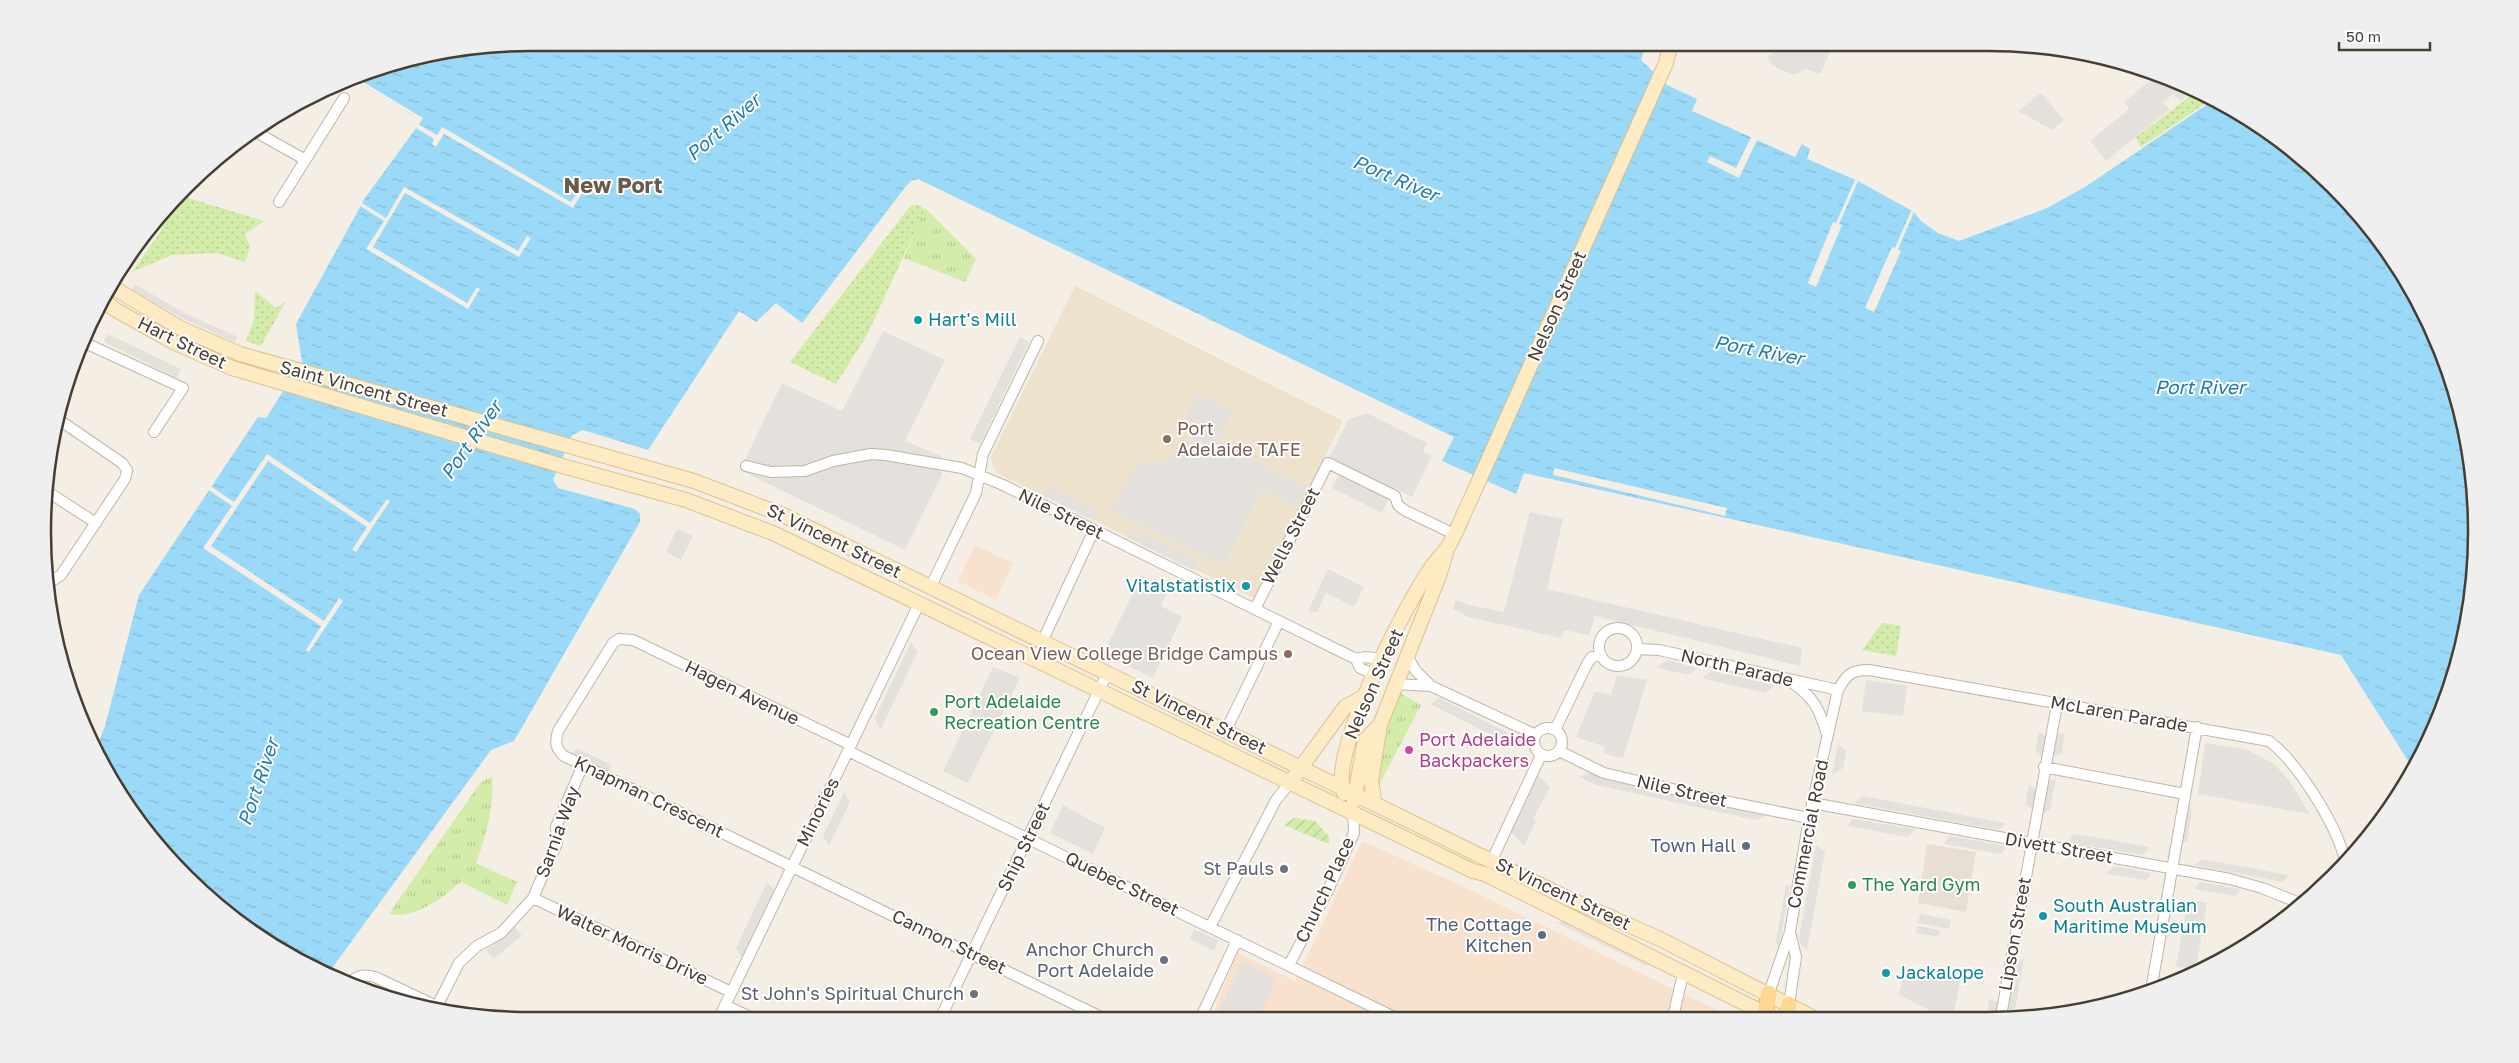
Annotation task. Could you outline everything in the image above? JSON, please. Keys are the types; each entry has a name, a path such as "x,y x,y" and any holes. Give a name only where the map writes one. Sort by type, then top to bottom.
{"main road":[{"name":"Nelson Street","path":"1353,814 1354,794 1365,740 1380,725 1439,576 1447,548 1478,484 1666,63 1669,51"},
{"name":"Nelson Street","path":"1666,63 1675,51"},
{"name":"Hart Street","path":"117,290 180,328 240,354 271,363"},
{"name":"Hart Street","path":"109,305 173,342 232,368 267,379"},
{"name":"Saint Vincent Street","path":"271,363 574,446"},
{"name":"Saint Vincent Street","path":"267,379 566,467"},
{"name":"St Vincent Street","path":"574,446 744,498 783,515 930,588 1301,766 1354,794 1769,993 1787,1010"},
{"name":"St Vincent Street","path":"566,467 712,508 775,534 1289,784 1472,871 1485,874 1759,1012"},
{"name":"Nelson Street","path":"1341,787 1346,748 1365,696 1382,659 1429,571 1447,548"},
{"path":"919,604 930,588"},
{"path":"1289,784 1345,707 1365,696"},
{"path":"1375,804 1371,781 1380,725"},
{"path":"1341,787 1353,814"},
{"name":"Commercial Road","path":"1767,1012 1769,993"}],"street":[{"path":"279,202 304,159 344,98"},
{"path":"260,135 304,159"},
{"path":"930,588 976,493 983,454 1038,341"},
{"path":"89,345 183,388 154,432"},
{"path":"54,579 61,575 125,479 127,470 122,463 64,423"},
{"name":"Nile Street","path":"746,466 771,472 805,472 832,461 871,454 962,468 1094,530 1356,659 1366,657 1382,659"},
{"name":"Wells Street","path":"1255,609 1328,463 1395,496 1398,505 1404,510 1454,534"},
{"path":"52,495 96,523"},
{"path":"1042,642 1094,530"},
{"name":"Minories","path":"722,1012 919,604"},
{"path":"1226,730 1279,621"},
{"path":"1616,628 1623,629 1634,636 1637,649 1632,660 1621,666 1610,664 1601,655 1599,644 1601,638 1610,630 1616,628"},
{"name":"Knapman Crescent","path":"633,640 619,639 613,643 558,730 555,740 557,750 564,756 792,866"},
{"name":"Hagen Avenue","path":"633,640 849,748"},
{"name":"North Parade","path":"1637,649 1659,650 1838,690"},
{"path":"1555,730 1587,664 1592,656 1601,655"},
{"path":"1406,656 1416,671 1431,686 1536,735"},
{"name":"Nile Street","path":"1356,659 1360,668 1375,675"},
{"name":"McLaren Parade","path":"1838,690 1844,678 1855,670 1869,670 2269,741 2280,749 2296,768 2336,832 2343,855"},
{"name":"Ship Street","path":"943,1012 1108,674"},
{"name":"Commercial Road","path":"1786,678 1805,691 1819,708 1828,735"},
{"path":"1395,684 1431,686"},
{"name":"Commercial Road","path":"1769,993 1775,980 1784,943 1790,932 1809,818 1838,690"},
{"name":"Lipson Street","path":"2001,1012 2057,704"},
{"path":"2152,982 2197,727"},
{"path":"1543,729 1555,730 1562,738 1560,751 1551,756 1541,755 1534,745 1536,735 1543,729"},
{"name":"Quebec Street","path":"849,748 1028,839 1384,1012"},
{"name":"Nile Street","path":"1560,751 1604,773 1715,799 1809,818"},
{"path":"1492,860 1541,755"},
{"name":"Sarnia Way","path":"438,1003 459,963 477,946 501,933 533,898 557,843 556,827 583,765"},
{"path":"2044,767 2185,794"},
{"path":"1210,927 1276,800 1289,784"},
{"name":"Divett Street","path":"1812,803 2172,869 2262,888 2294,901"},
{"name":"Church Place","path":"1289,965 1329,888 1354,833 1353,814"},
{"name":"Cannon Street","path":"792,866 1091,1012"},
{"name":"Walter Morris Drive","path":"533,898 731,992"},
{"name":"Commercial Road","path":"1787,1010 1796,957 1790,932"},
{"path":"1203,1012 1237,940"},
{"path":"355,978 364,974 375,976 423,999"},
{"path":"1674,1012 1683,974"},
{"path":"725,1005 739,1012"}],"shaded area":[{"path":"1775,51 1831,51 1820,74 1807,69 1792,75 1773,66 1767,57"},
{"path":"2150,80 2187,95 2180,101 2173,94 2163,102 2170,109 2106,161 2090,141 2129,109 2124,102"},
{"path":"2041,93 2064,120 2052,130 2018,111"},
{"path":"135,284 184,313 238,337 234,342 182,318 131,290"},
{"name":"Port Adelaide TAFE","path":"1075,286 1343,421 1254,598 999,474 993,467 991,457"},
{"path":"883,331 945,360 905,441 941,456 942,475 905,550 740,470 782,383 842,411"},
{"path":"108,334 181,369 177,378 104,342"},
{"path":"1020,337 1029,342 980,444 970,439"},
{"path":"1197,393 1233,411 1218,443 1307,486 1297,507 1262,489 1224,566 1112,511 1138,462 1149,464 1165,460 1191,442 1200,425 1185,418"},
{"path":"1367,413 1427,443 1423,452 1432,456 1412,497 1394,488 1382,513 1332,488 1342,468 1328,460 1348,420"},
{"path":"1049,486 1098,511 1094,521 1044,496"},
{"path":"1530,512 1563,519 1547,589 1802,648 1800,666 1595,616 1589,635 1564,630 1561,638 1468,617 1453,609 1456,600 1469,605 1504,612"},
{"path":"1133,528 1198,560 1193,570 1128,538"},
{"path":"677,529 693,536 681,560 666,552"},
{"path":"975,545 1013,563 996,600 958,581"},
{"path":"1328,569 1364,587 1354,607 1326,593 1317,613 1308,611"},
{"path":"1142,575 1168,590 1161,606 1182,617 1153,678 1103,654"},
{"path":"911,642 918,651 880,731 875,718"},
{"path":"1667,660 1698,668 1689,675 1657,668"},
{"path":"993,667 1020,678 968,783 943,771"},
{"path":"1711,671 1776,685 1765,693 1702,678"},
{"path":"1617,675 1647,680 1623,759 1604,753 1605,747 1576,737 1595,691 1611,695"},
{"path":"1866,680 1907,686 1903,716 1862,711"},
{"path":"1439,698 1519,738 1510,744 1430,704"},
{"path":"2039,731 2047,738 2043,757 2035,750"},
{"path":"2056,733 2065,734 2062,752 2051,759"},
{"path":"2205,743 2246,749 2274,764 2288,779 2310,814 2198,794"},
{"path":"1838,744 1846,751 1843,768 1832,775"},
{"path":"576,748 612,765 608,773 572,756"},
{"path":"1591,772 1769,814 1756,820 1596,785 1579,777"},
{"path":"1538,775 1550,787 1533,819 1536,821 1524,846 1511,832 1521,807"},
{"path":"2056,779 2050,810 2041,814 2046,781"},
{"path":"2029,784 2037,790 2033,810 2025,804"},
{"path":"844,792 850,802 829,846 823,836"},
{"path":"1862,796 2006,823 1999,830 1854,803"},
{"path":"2187,801 2192,811 2187,843 2180,842"},
{"path":"1063,805 1105,828 1093,854 1050,833"},
{"path":"1853,819 1915,829 1908,837 1847,826"},
{"path":"2074,834 2150,847 2142,855 2066,842"},
{"path":"1949,836 2007,846 2001,854 1944,844"},
{"path":"1362,841 1460,885 1721,1012 1214,1012 1237,952 1295,981"},
{"path":"1927,844 1976,852 1966,912 1918,903"},
{"path":"1816,845 1825,852 1807,950 1802,946 1799,938"},
{"path":"2202,859 2289,875 2283,882 2194,865"},
{"path":"2114,866 2152,873 2146,880 2107,874"},
{"path":"767,882 775,891 742,958 736,948"},
{"path":"2200,882 2241,889 2235,896 2194,889"},
{"path":"1786,885 1790,885 1779,948 1776,942"},
{"path":"2188,900 2207,903 2197,963 2186,968 2176,966"},
{"path":"1920,914 1951,920 1949,929 1918,923"},
{"path":"1570,921 1660,965 1645,965 1556,922"},
{"path":"1917,926 1940,930 1938,937 1916,933"},
{"path":"515,927 522,936 493,959 486,950"},
{"path":"1194,929 1218,940 1214,951 1190,939"},
{"path":"2024,958 2015,1011 2006,1011 2015,964"},
{"path":"1242,962 1277,979 1261,1012 1218,1012"},
{"path":"1905,967 1961,977 1954,1012 1933,1012 1899,995"},
{"path":"1989,1000 1998,1002 1997,1012 1988,1012"}],"green space":[{"path":"2190,97 2205,104 2141,147 2136,137"},
{"path":"187,198 264,221 245,234 250,246 245,262 217,253 172,255 132,272 161,231 163,223"},
{"path":"911,205 919,205 925,210 866,337 836,384 790,362"},
{"path":"925,208 976,259 965,282 904,258"},
{"path":"255,291 276,308 286,301 261,346 246,341 254,320"},
{"path":"1882,623 1901,626 1896,656 1862,650"},
{"path":"1400,693 1421,705 1378,787 1379,749"},
{"path":"492,776 489,820 476,863 517,882 507,905 461,882 428,906 409,914 389,914 480,783"},
{"path":"1294,818 1315,821 1329,837 1329,844 1284,825"}],"water":[{"name":"Port River","path":"532,51 1644,51 1641,60 1667,85 1697,99 1692,111 1795,157 1802,144 1810,149 1807,159 1858,181 1914,212 1921,221 1938,233 1959,241 2047,208 2085,187 2207,105 2254,132 2280,150 2327,192 2369,239 2403,291 2418,319 2442,377 2459,438 2464,469 2468,532 2464,594 2459,625 2442,686 2431,715 2409,762 2341,655 1524,473 1516,494 1442,461 1454,437 918,179 911,181 906,186 802,323 776,303 756,322 739,311 648,450 583,430 572,435 553,480 558,488 635,509 640,514 640,522 514,741 491,750 332,968 291,947 265,931 239,913 192,871 150,824 116,772 100,741 139,595 258,417 266,418 302,362 296,324 365,198 422,120 360,84 438,60 500,52"}],"pier":[{"path":"363,82 423,118 422,120 360,84"},
{"path":"418,124 437,135 442,127 571,202 586,179 589,181 573,208 444,134 436,147 432,144 434,139 416,128"},
{"path":"1752,135 1758,138 1739,178 1707,162 1710,156 1736,168"},
{"path":"1855,180 1858,181 1839,224 1842,225 1816,287 1808,283 1833,222 1836,223"},
{"path":"404,187 518,251 527,236 531,238 519,257 405,193 373,247 467,303 477,287 480,289 468,309 366,249 384,221 360,206 362,203 386,218"},
{"path":"1911,211 1914,212 1898,249 1901,251 1874,312 1865,308 1892,247 1895,248"},
{"path":"267,454 370,523 387,499 390,501 356,552 352,550 367,527 268,461 211,546 324,621 339,598 343,601 309,652 306,650 321,626 203,548 232,506 207,489 209,485 234,502"},
{"path":"1554,468 1727,508 1725,516 1553,475"}],"place":[{"name":"Hart's Mill","path":"918,320"},
{"name":"Port Adelaide TAFE","path":"1167,439"},
{"name":"Vitalstatistix","path":"1246,586"},
{"name":"Ocean View College Bridge Campus","path":"1288,654"},
{"name":"Port Adelaide Recreation Centre","path":"934,712"},
{"name":"Port Adelaide Backpackers","path":"1409,750"},
{"name":"Town Hall","path":"1746,846"},
{"name":"St Pauls","path":"1284,869"},
{"name":"The Yard Gym","path":"1852,885"},
{"name":"South Australian Maritime Museum","path":"2043,916"},
{"name":"The Cottage Kitchen","path":"1542,935"},
{"name":"Anchor Church Port Adelaide","path":"1164,960"},
{"name":"Jackalope","path":"1886,973"},
{"name":"St John's Spiritual Church","path":"974,994"}],"district":[{"name":"New Port","path":"613,185"}]}
